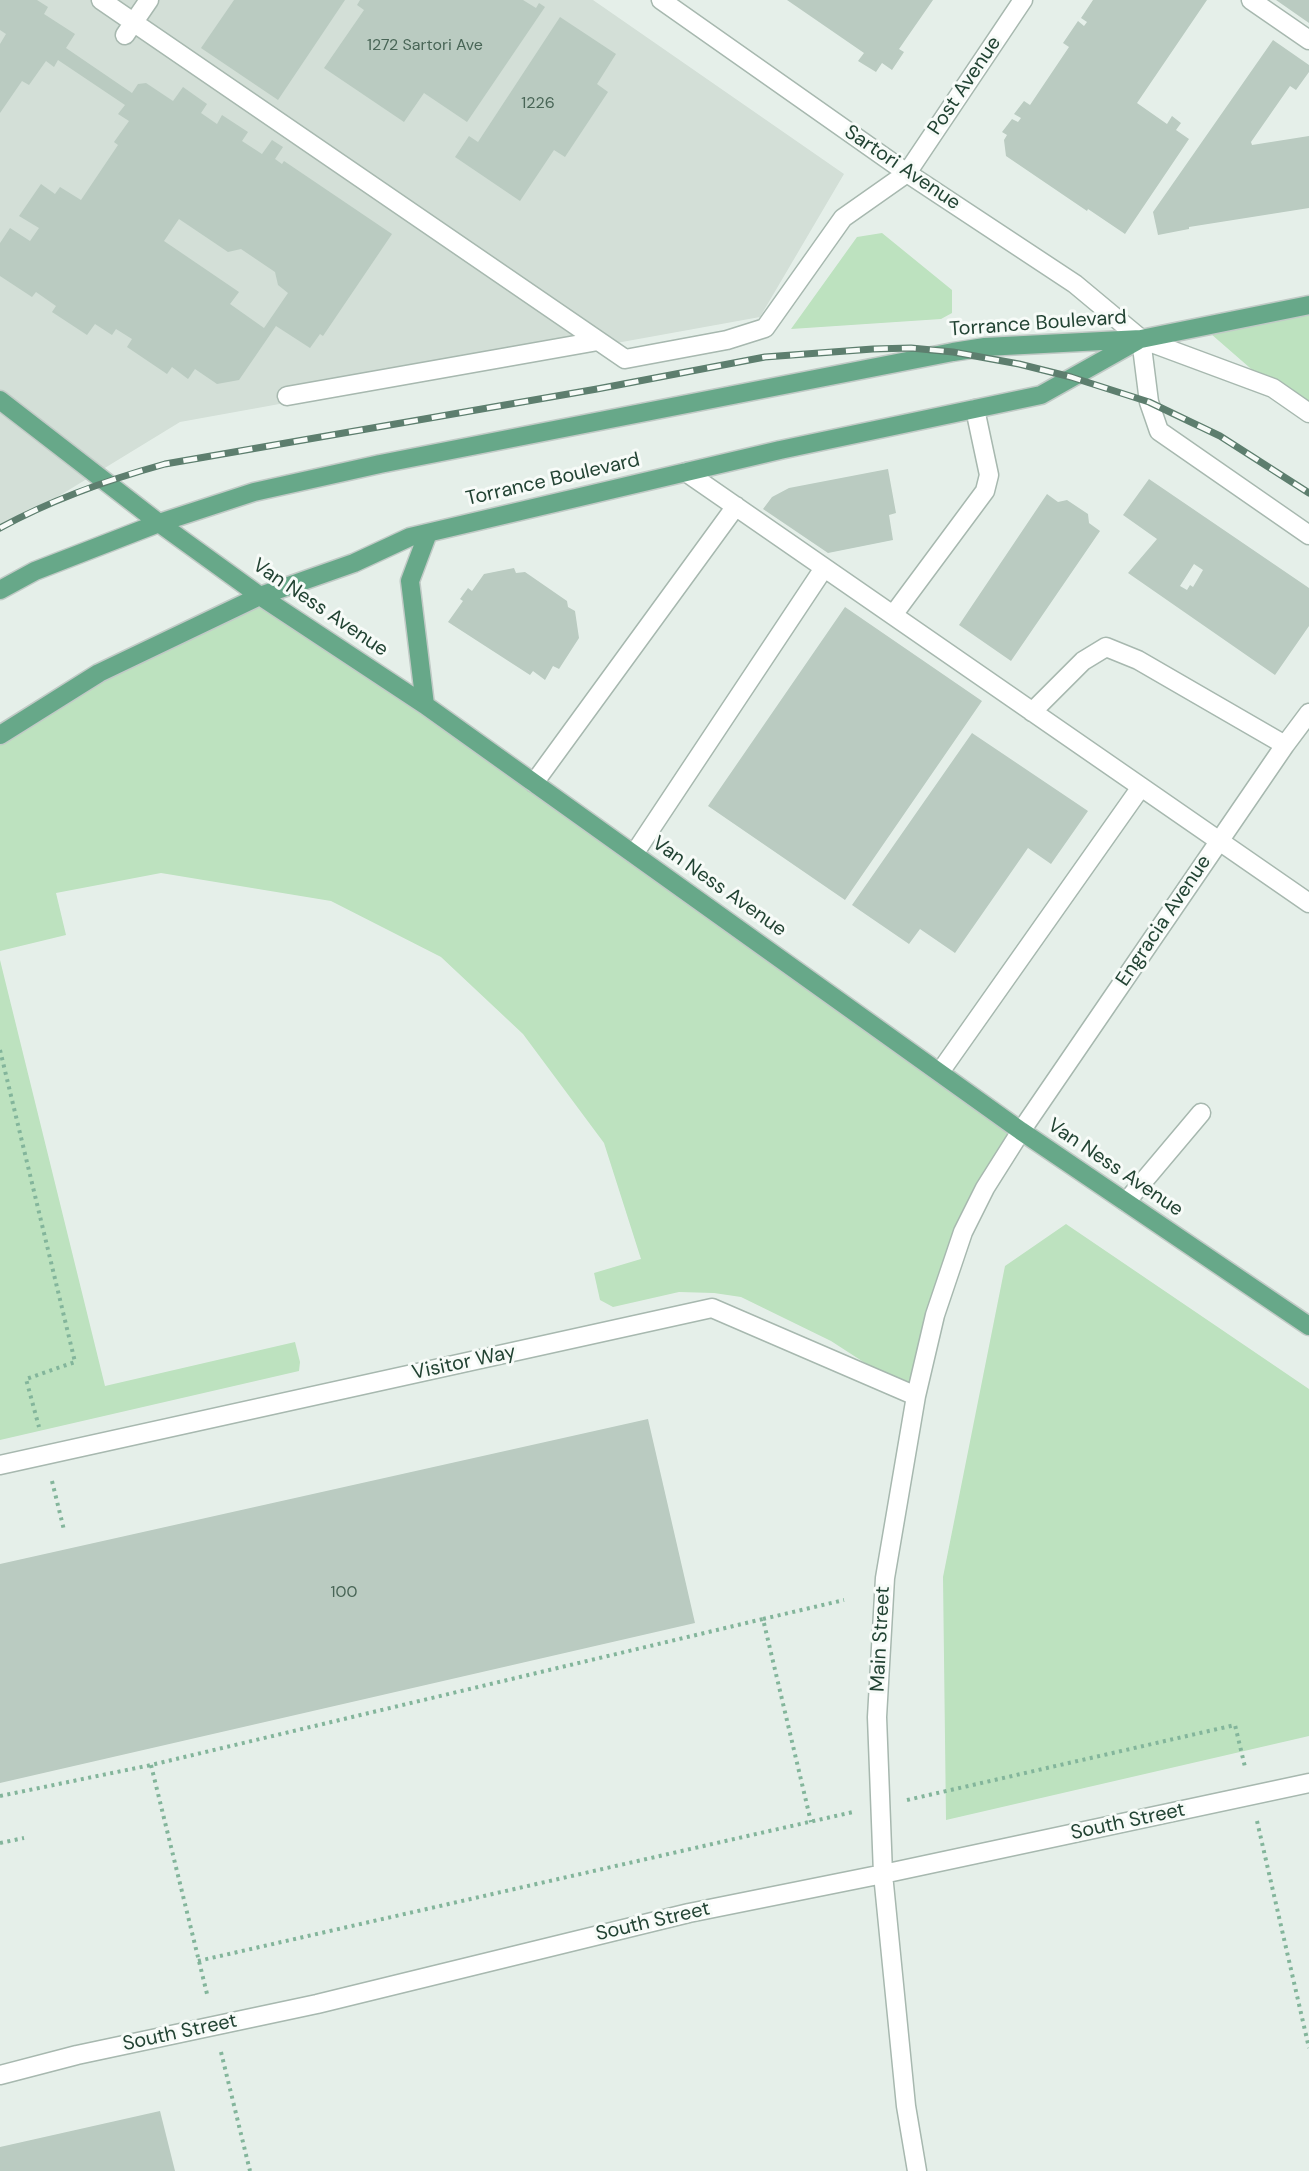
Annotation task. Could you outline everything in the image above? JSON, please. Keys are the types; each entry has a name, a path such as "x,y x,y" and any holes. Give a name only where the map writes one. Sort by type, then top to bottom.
{"main road":[{"name":"Torrance Boulevard","path":"0,590 35,571 159,523 254,492 380,464 953,352 985,347 1141,339 1309,305"},
{"name":"Torrance Boulevard","path":"0,735 99,673 260,596 354,562 410,537 686,472 1041,395 1141,339"},
{"name":"Van Ness Avenue","path":"0,400 159,523 260,596 425,705 1021,1131 1309,1326"},
{"path":"425,705 410,581 428,533"}],"street":[{"path":"101,0 129,28 625,359 727,340 765,328 843,218 907,173"},
{"path":"129,28 149,0"},
{"name":"Sartori Avenue","path":"661,0 907,173 1075,284 1141,339 1273,388 1309,413"},
{"name":"Post Avenue","path":"907,173 1023,0"},
{"path":"1251,0 1309,40"},
{"path":"1141,339 1149,402 1159,431 1309,535"},
{"path":"287,396 598,341"},
{"path":"893,615 985,490 989,475 975,408"},
{"path":"686,472 1309,903"},
{"path":"534,783 736,506"},
{"path":"634,854 824,568"},
{"path":"1032,711 1083,661 1106,647 1138,660 1285,745"},
{"name":"Engracia Avenue","path":"1021,1131 1309,713"},
{"path":"940,1072 1141,787"},
{"path":"1126,1202 1201,1113"},
{"name":"Main Street","path":"917,2171 906,2106 883,1874 877,1717 885,1578 916,1396 935,1315 963,1232 985,1188 1021,1131"},
{"name":"Visitor Way","path":"0,1464 712,1308 916,1396"},
{"name":"South Street","path":"0,2075 317,2004 689,1913 1309,1783"}],"path":[{"path":"0,1050 75,1362 26,1379 64,1530"},
{"path":"0,1796 151,1765 844,1600"},
{"path":"763,1619 811,1822"},
{"path":"198,1961 1235,1725 1309,2048"},
{"path":"151,1765 250,2171"},
{"path":"0,1843 24,1838"}],"shaded area":[{"path":"0,0 593,0 844,174 760,317 180,422 0,532"}],"green space":[{"path":"882,233 952,290 952,313 941,319 791,329 857,237"},
{"path":"1309,305 1309,413 1273,388 1203,327"},
{"path":"260,596 1021,1131 985,1188 916,1396 831,1341 741,1297 714,1293 679,1292 613,1307 600,1300 594,1273 641,1259 604,1143 523,1034 441,957 331,901 161,873 56,893 66,935 0,951 0,735"},
{"path":"0,960 105,1386 295,1342 300,1362 299,1371 0,1440"},
{"path":"1066,1224 1309,1389 1309,1736 946,1820 943,1577 1005,1266"}],"building":[{"path":"0,0 37,0 48,7 44,14 75,34 66,48 132,93 138,84 146,83 173,101 183,87 207,104 201,113 217,124 222,115 248,132 242,141 262,154 272,140 283,147 275,159 282,164 284,161 392,234 323,336 320,334 310,348 276,326 239,380 217,384 195,369 188,379 172,367 167,374 127,347 132,339 116,329 112,335 95,324 87,335 52,312 56,306 36,292 32,297 0,276 0,243 10,228 30,241 39,228 19,216 41,184 55,194 60,187 81,200 118,145 114,142 129,121 118,114 125,105 58,60 54,67 46,61 29,85 22,81 0,113 0,44 6,34 0,30","holes":["179,219 228,252 241,249 275,272 278,285 288,293 264,328 230,304 239,292 164,241"]},
{"path":"234,0 345,0 278,100 201,48"},
{"path":"360,0 523,0 536,8 539,3 545,7 467,122 424,93 404,122 324,68 364,10 357,5"},
{"path":"787,0 933,0 899,49 904,52 892,70 882,63 876,72 858,61 864,53"},
{"path":"1093,0 1207,0 1137,103 1167,124 1172,116 1181,123 1176,130 1189,139 1125,234 1006,156 1004,140 1007,135 1002,132 1012,119 1018,122 1021,118 1014,114 1024,101 1030,105 1069,47 1063,43 1078,21 1084,26 1087,22 1081,18"},
{"path":"1276,0 1309,0 1309,23"},
{"path":"560,17 616,54 597,84 608,92 565,157 554,150 520,201 455,157 469,136 478,142"},
{"path":"1273,40 1309,65 1309,72 1296,90 1290,86 1251,142 1252,145 1309,136 1309,208 1189,227 1189,229 1158,235 1153,212"},
{"path":"888,469 896,513 889,515 893,540 828,553 763,509 772,497 789,488"},
{"path":"1149,479 1309,588 1309,626 1275,675 1128,573 1157,539 1123,515","holes":["1194,564 1203,570 1193,587 1190,585 1187,590 1180,586"]},
{"path":"1047,494 1058,502 1067,500 1088,514 1089,523 1100,531 1011,661 959,625"},
{"path":"514,568 516,573 525,572 567,601 568,607 575,611 579,638 559,669 553,666 545,680 533,671 530,675 448,622 463,601 460,599 468,588 472,591 484,574"},
{"path":"845,607 982,701 845,900 708,806"},
{"path":"972,733 1088,811 1051,864 1028,848 955,953 920,929 909,944 852,905"},
{"path":"648,1419 695,1623 0,1783 0,1564"},
{"path":"160,2111 175,2171 0,2171 0,2147"}],"railway":[{"path":"0,528 81,491 165,464 597,389 765,357 873,349 911,348 953,352 1019,364 1071,377 1149,402 1220,436 1309,493"}]}
